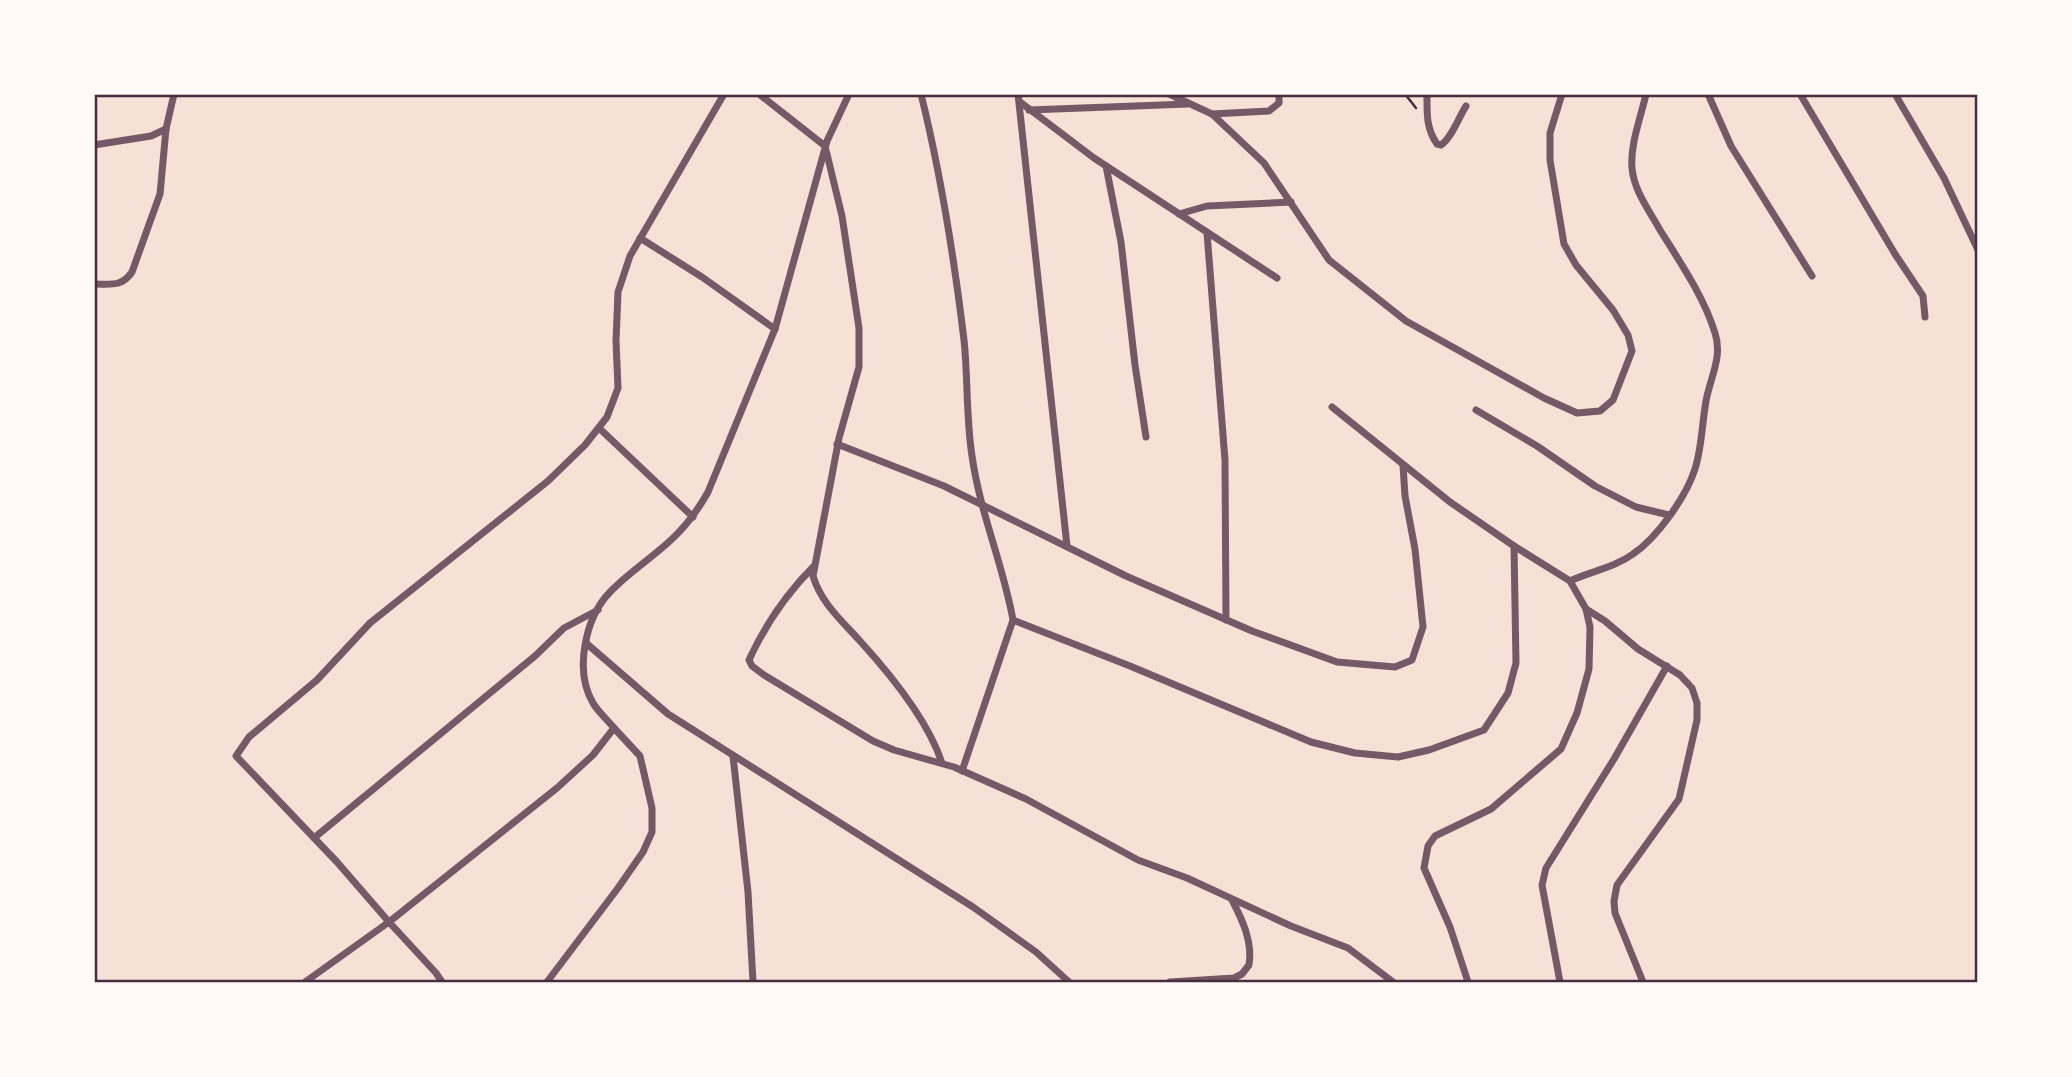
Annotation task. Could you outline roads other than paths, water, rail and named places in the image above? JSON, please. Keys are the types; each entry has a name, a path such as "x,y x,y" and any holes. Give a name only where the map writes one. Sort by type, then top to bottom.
{"street":[{"path":"94,284 118,285 132,272 160,194 166,129 174,94"},
{"path":"759,94 825,146 842,216 859,328 859,367 837,444 813,576 818,593 889,674 931,736 942,763"},
{"path":"547,982 618,888 643,852 652,832 652,808 640,756 593,704 586,685 586,643 598,610 615,587 672,539 693,517 708,492 775,329 825,146 849,94"},
{"path":"921,94 938,164 949,234 964,342 968,425 981,504 988,532 1002,565 1013,620 962,771"},
{"path":"1169,94 1212,114 1264,163 1329,260 1406,321 1544,398 1577,413 1600,411 1613,400 1632,351 1628,335 1613,310 1576,265 1564,244 1550,160 1550,133 1562,94"},
{"path":"1212,114 1269,111 1279,103 1279,94"},
{"path":"1427,94 1426,122 1429,133 1437,144 1441,145 1449,140 1453,127 1466,106"},
{"path":"1570,581 1588,572 1612,566 1634,554 1654,535 1669,515 1695,470 1706,396 1718,349 1716,334 1699,298 1637,191 1632,167 1634,144 1646,94"},
{"path":"1708,94 1731,146 1812,276"},
{"path":"1800,94 1923,296 1925,317"},
{"path":"1895,94 1944,178 1978,250"},
{"path":"442,982 314,838 236,756 248,737 317,680 370,623 548,481 599,428 607,417 618,388 618,292 629,256 723,96"},
{"path":"1019,98 1067,547"},
{"path":"1019,98 1028,110 1106,166 1277,278"},
{"path":"1028,110 1192,104"},
{"path":"94,145 150,135 166,129"},
{"path":"1106,166 1121,242 1146,437"},
{"path":"1179,214 1207,206 1291,202"},
{"path":"1207,233 1225,460 1226,620"},
{"path":"640,238 775,329"},
{"path":"1332,407 1403,465 1514,546 1570,581 1586,609 1590,627 1589,669 1577,713 1561,749 1491,809 1435,836 1427,846 1424,868 1450,927 1468,982"},
{"path":"1476,410 1537,446 1595,486 1636,507 1669,515"},
{"path":"599,428 693,517"},
{"path":"837,444 944,486 1126,576 1226,620 1337,662 1395,667 1412,660 1423,627 1403,465"},
{"path":"1013,620 1311,742 1354,753 1398,757 1429,750 1484,730 1508,693 1516,663 1514,546"},
{"path":"814,566 795,584 768,623 749,660 751,666 873,741 962,771 1026,799 1138,860 1187,878 1291,926 1348,948 1393,982"},
{"path":"1586,609 1638,649 1667,666 1692,688 1697,703 1692,747 1679,799 1617,885 1615,912 1643,982"},
{"path":"314,838 535,656 564,628 598,610"},
{"path":"586,643 668,714 973,907 1036,952 1069,982"},
{"path":"1560,982 1542,886 1546,868 1614,759 1667,666"},
{"path":"305,982 389,922 557,788 593,755 614,728"},
{"path":"733,756 748,892 753,982"},
{"path":"1170,982 1234,978 1250,965 1246,931 1231,899"}]}
